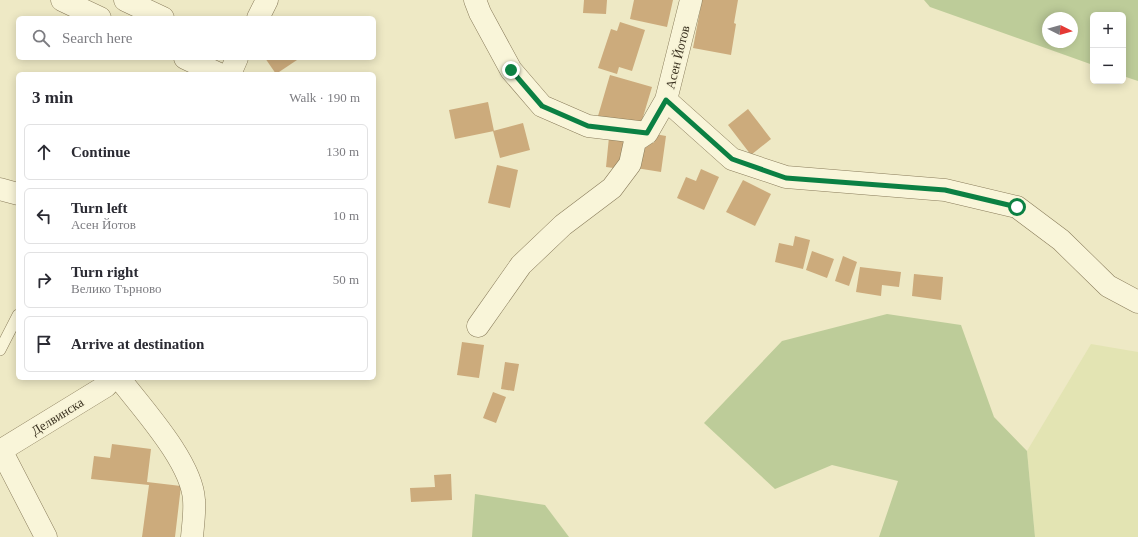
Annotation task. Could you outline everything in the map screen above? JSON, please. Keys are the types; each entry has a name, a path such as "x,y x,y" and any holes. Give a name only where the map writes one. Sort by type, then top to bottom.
{"street":[{"path":"62,0 96,16"},
{"path":"125,0 159,16"},
{"path":"259,16 267,0"},
{"path":"476,0 480,14 511,70 542,106 588,126 647,133"},
{"name":"Асен Йотов","path":"478,326 521,266 563,225 612,188 630,164 636,142 647,133 666,100 691,0"},
{"path":"189,60 215,72"},
{"path":"231,72 236,60"},
{"path":"666,100 732,159 786,178 945,190 1017,207 1061,240 1108,286 1138,302"},
{"path":"0,189 16,193"},
{"name":"Делвинска","path":"0,450 106,386 110,380"},
{"path":"121,380 170,445 188,476 194,499 192,537"},
{"path":"0,450 46,537"}],"lane":[{"path":"0,350 16,319"}],"green space":[{"path":"924,0 1138,0 1138,81 1126,77 1126,12 1090,12 1090,64 1045,48 1078,48 1078,12 1042,12 1042,47 930,7"},
{"path":"887,314 961,325 994,417 1027,451 1035,537 879,537 898,481 832,465 775,489 704,423 782,341"},
{"path":"1091,344 1138,352 1138,537 1035,537 1027,451"},
{"path":"475,494 545,505 569,537 472,537"}],"building":[{"path":"584,0 607,0 606,14 583,13"},
{"path":"634,0 673,0 667,27 630,19"},
{"path":"702,0 738,0 731,55 693,48"},
{"path":"620,22 645,30 632,71 619,67 617,74 598,68 611,29 617,31"},
{"path":"266,60 297,60 279,72 275,72"},
{"path":"610,75 652,87 640,127 598,116"},
{"path":"488,102 494,131 455,139 449,110"},
{"path":"748,109 771,139 751,155 728,125"},
{"path":"523,123 530,150 500,158 493,131"},
{"path":"655,134 666,136 661,172 636,168 640,141 654,143"},
{"path":"609,137 625,138 621,169 606,167"},
{"path":"497,165 518,170 510,208 488,203"},
{"path":"701,169 719,177 704,210 677,198 686,177 696,181"},
{"path":"743,180 771,194 755,226 726,212"},
{"path":"795,236 810,240 803,269 775,262 779,243 793,246"},
{"path":"812,251 834,259 827,278 806,270"},
{"path":"843,256 857,262 849,286 835,281"},
{"path":"860,267 901,272 899,287 882,285 881,296 856,292"},
{"path":"914,274 943,277 941,300 912,296"},
{"path":"462,342 484,345 479,378 457,375"},
{"path":"505,362 519,364 514,391 501,389"},
{"path":"493,392 506,397 496,423 483,418"},
{"path":"112,444 151,449 147,482 181,486 175,537 142,537 149,485 91,479 94,456 110,458"},
{"path":"451,474 452,500 411,502 410,488 435,487 434,475"}],"route":[{"path":"511,70 542,106 588,126 647,133 666,100 732,159 786,178 945,190 1017,207"}]}
